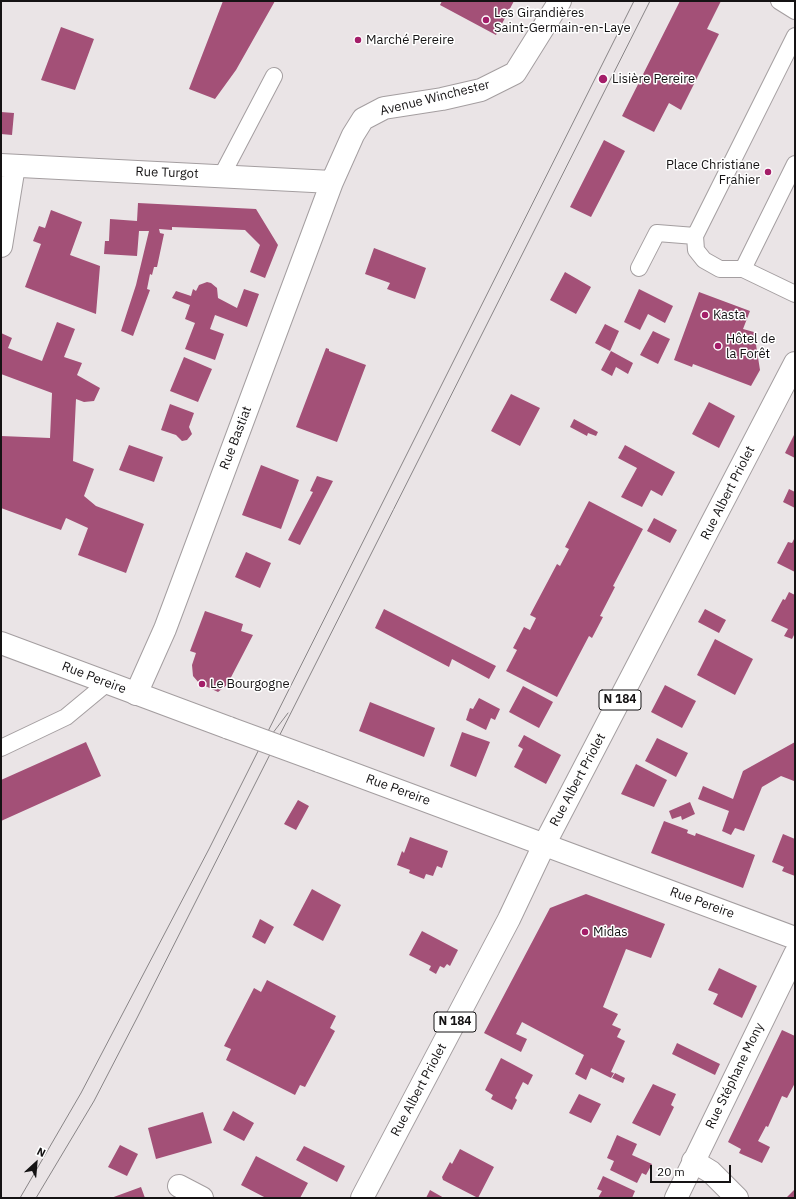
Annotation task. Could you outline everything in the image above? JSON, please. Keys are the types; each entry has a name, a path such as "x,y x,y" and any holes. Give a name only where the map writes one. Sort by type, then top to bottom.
{"street":[{"name":"Avenue Winchester","path":"332,182 353,135 363,119 384,108 481,90 515,73 560,1"},
{"name":"Rue Turgot","path":"8,166 222,175 332,182"},
{"path":"1,246 8,166"},
{"name":"Rue Bastiat","path":"136,694 165,628 332,182"},
{"name":"Rue Albert Priolet","path":"362,1198 505,926 544,845 795,363"},
{"name":"Rue Pereire","path":"1,643 795,938"},
{"name":"Rue Stéphane Mony","path":"676,1198 795,954"},
{"path":"693,1161 711,1172 737,1198"},
{"path":"179,1186 202,1198"}],"lane":[{"path":"779,1 795,11"},
{"path":"795,36 695,236 696,250 704,260 720,269 743,269 795,294"},
{"path":"222,175 274,76"},
{"path":"743,269 795,164"},
{"path":"639,268 656,233 695,236"},
{"path":"1,748 66,717 107,683"}],"building":[{"path":"223,1 275,1 236,70 215,99 189,89"},
{"name":"Les Girandières Saint-Germain-en-Laye","path":"442,1 514,1 496,35 440,5"},
{"name":"Lisière Pereire","path":"680,1 721,1 707,29 719,34 681,110 669,103 654,132 622,116"},
{"path":"61,27 94,39 75,90 41,80"},
{"path":"1,112 14,113 12,135 1,134"},
{"path":"604,140 625,151 591,217 570,207"},
{"path":"138,203 256,209 278,245 265,278 250,272 260,245 245,230 172,227 172,230 159,229 160,233 164,234 157,267 154,267 152,275 150,274 147,289 150,290 133,336 121,331 136,285 149,231 139,231 137,256 104,254 105,241 109,241 110,219 137,221"},
{"path":"51,210 82,222 70,255 100,266 96,314 25,287 41,244 33,241 39,226 45,228"},
{"path":"374,248 426,268 415,299 387,289 390,283 365,274"},
{"path":"565,272 591,287 576,314 550,300"},
{"path":"207,282 211,283 217,288 218,298 237,308 244,289 259,294 247,327 215,315 210,329 224,334 215,360 185,349 195,323 185,319 190,305 172,298 176,291 191,296 193,289 196,291 199,285"},
{"path":"639,289 673,306 665,323 648,314 640,330 624,322"},
{"name":"Hôtel de la Forêt","path":"699,292 750,311 743,329 754,332 760,370 751,386 693,364 692,367 674,360"},
{"path":"57,322 75,329 64,357 82,363 77,375 100,388 94,401 84,402 76,399 73,461 94,469 84,496 96,506 144,524 126,573 78,555 88,528 66,518 61,530 1,508 1,436 50,438 52,393 1,374 1,333 12,338 8,348 42,361"},
{"path":"605,324 619,331 610,351 595,343"},
{"path":"653,331 670,339 658,364 640,355"},
{"path":"326,348 329,349 329,351 366,365 337,442 296,427"},
{"path":"611,351 633,363 628,374 616,367 612,376 601,370"},
{"path":"184,357 212,369 198,402 170,391"},
{"path":"511,394 540,408 520,446 491,431"},
{"path":"709,402 735,416 719,448 692,434"},
{"path":"170,404 194,413 189,427 192,434 187,440 182,441 176,435 161,430"},
{"path":"574,419 598,432 596,436 588,433 587,436 570,427"},
{"path":"795,433 795,458 785,453"},
{"path":"129,445 163,457 154,482 119,470"},
{"path":"625,445 675,472 662,496 651,490 642,507 621,497 637,468 618,458"},
{"path":"261,465 299,480 281,529 242,515"},
{"path":"317,476 333,481 300,545 288,540 313,492 310,491"},
{"path":"789,489 795,492 795,508 783,502"},
{"path":"589,501 643,529 613,586 615,587 600,616 603,617 592,638 589,636 557,697 506,671 517,650 513,648 524,627 530,630 536,618 530,615 557,564 560,566 569,549 565,547"},
{"path":"654,518 677,530 670,543 647,531"},
{"path":"795,537 795,572 777,563 788,542 792,543"},
{"path":"246,552 271,563 260,588 235,577"},
{"path":"789,592 795,595 795,633 792,639 784,636 788,629 771,621 783,599 785,600"},
{"path":"384,609 496,666 489,679 452,659 449,667 375,628"},
{"path":"705,609 726,620 719,633 698,622"},
{"path":"205,611 243,624 241,631 253,635 227,685 218,692 199,683 193,676 192,665 196,653 190,651"},
{"path":"715,639 753,659 735,695 697,675"},
{"path":"665,685 696,701 682,728 651,712"},
{"path":"523,686 553,702 539,728 509,712"},
{"path":"479,698 500,709 495,720 491,718 486,730 466,720 470,708 473,709"},
{"path":"370,702 435,728 424,757 359,731"},
{"path":"462,732 490,742 476,777 450,766"},
{"path":"524,735 561,755 546,784 514,767 523,749 518,746"},
{"path":"657,738 688,753 676,777 645,761"},
{"path":"86,742 101,776 1,821 1,780"},
{"path":"795,742 794,781 781,776 762,787 744,831 735,828 731,835 722,831 729,811 698,799 703,786 733,799 743,771"},
{"path":"636,764 667,780 654,807 621,794"},
{"path":"298,800 309,806 296,830 284,824"},
{"path":"690,802 695,814 682,820 681,816 672,819 669,811"},
{"path":"664,821 688,830 687,833 695,836 696,833 755,855 743,888 651,853"},
{"path":"783,834 795,839 795,876 782,871 784,867 772,862"},
{"path":"410,837 448,851 442,868 437,866 433,876 426,874 424,879 409,873 410,870 397,865 402,851 404,853"},
{"path":"312,889 341,905 323,941 293,925"},
{"path":"586,894 665,924 651,958 626,949 603,1007 618,1014 612,1025 621,1029 617,1037 625,1041 611,1072 614,1073 611,1078 591,1068 586,1080 575,1074 584,1055 522,1022 516,1034 527,1039 521,1052 484,1033 550,908"},
{"path":"260,919 274,927 265,944 252,937"},
{"path":"422,931 458,950 450,966 447,964 444,968 440,966 436,974 429,970 431,966 409,955"},
{"path":"719,968 757,986 742,1018 713,1004 718,994 708,990"},
{"path":"267,980 336,1016 330,1028 335,1031 305,1087 300,1085 295,1095 226,1060 231,1049 224,1046 254,988 261,992"},
{"path":"782,1030 795,1036 795,1083 787,1098 782,1096 768,1127 766,1126 758,1141 770,1147 762,1163 739,1153 741,1149 728,1142"},
{"path":"677,1043 720,1064 715,1075 672,1054"},
{"path":"501,1058 533,1075 528,1085 523,1082 515,1098 517,1100 512,1110 491,1099 493,1095 485,1090"},
{"path":"615,1073 625,1078 623,1083 612,1078"},
{"path":"653,1084 676,1094 671,1105 674,1107 660,1136 632,1123"},
{"path":"579,1094 601,1104 591,1123 569,1113"},
{"path":"233,1111 254,1123 244,1141 223,1130"},
{"path":"203,1112 212,1143 156,1159 148,1128"},
{"path":"617,1135 637,1144 632,1155 652,1164 646,1175 642,1173 637,1183 610,1170 614,1161 607,1158"},
{"path":"120,1145 138,1154 127,1176 108,1167"},
{"path":"304,1146 345,1166 337,1182 296,1160"},
{"path":"460,1149 494,1167 478,1198 443,1180 442,1177 450,1162 452,1164"},
{"path":"256,1156 308,1183 300,1198 266,1198 241,1185"},
{"path":"603,1176 635,1191 632,1198 598,1198 602,1191 597,1189"},
{"path":"141,1187 145,1198 111,1198"},
{"path":"795,1189 795,1198 786,1198"},
{"path":"430,1190 444,1198 426,1198"}],"tram line":[{"path":"20,1198 81,1093 209,849 634,1"},
{"path":"36,1198 94,1101 137,1018 650,1"},
{"path":"266,742 288,713"}],"place":[{"name":"Les Girandières Saint-Germain-en-Laye","path":"486,20"},
{"name":"Marché Pereire","path":"358,40"},
{"name":"Lisière Pereire","path":"603,79"},
{"name":"Place Christiane Frahier","path":"768,172"},
{"name":"Kasta","path":"705,315"},
{"name":"Hôtel de la Forêt","path":"718,346"},
{"name":"Le Bourgogne","path":"202,684"},
{"name":"Midas","path":"585,932"}]}
